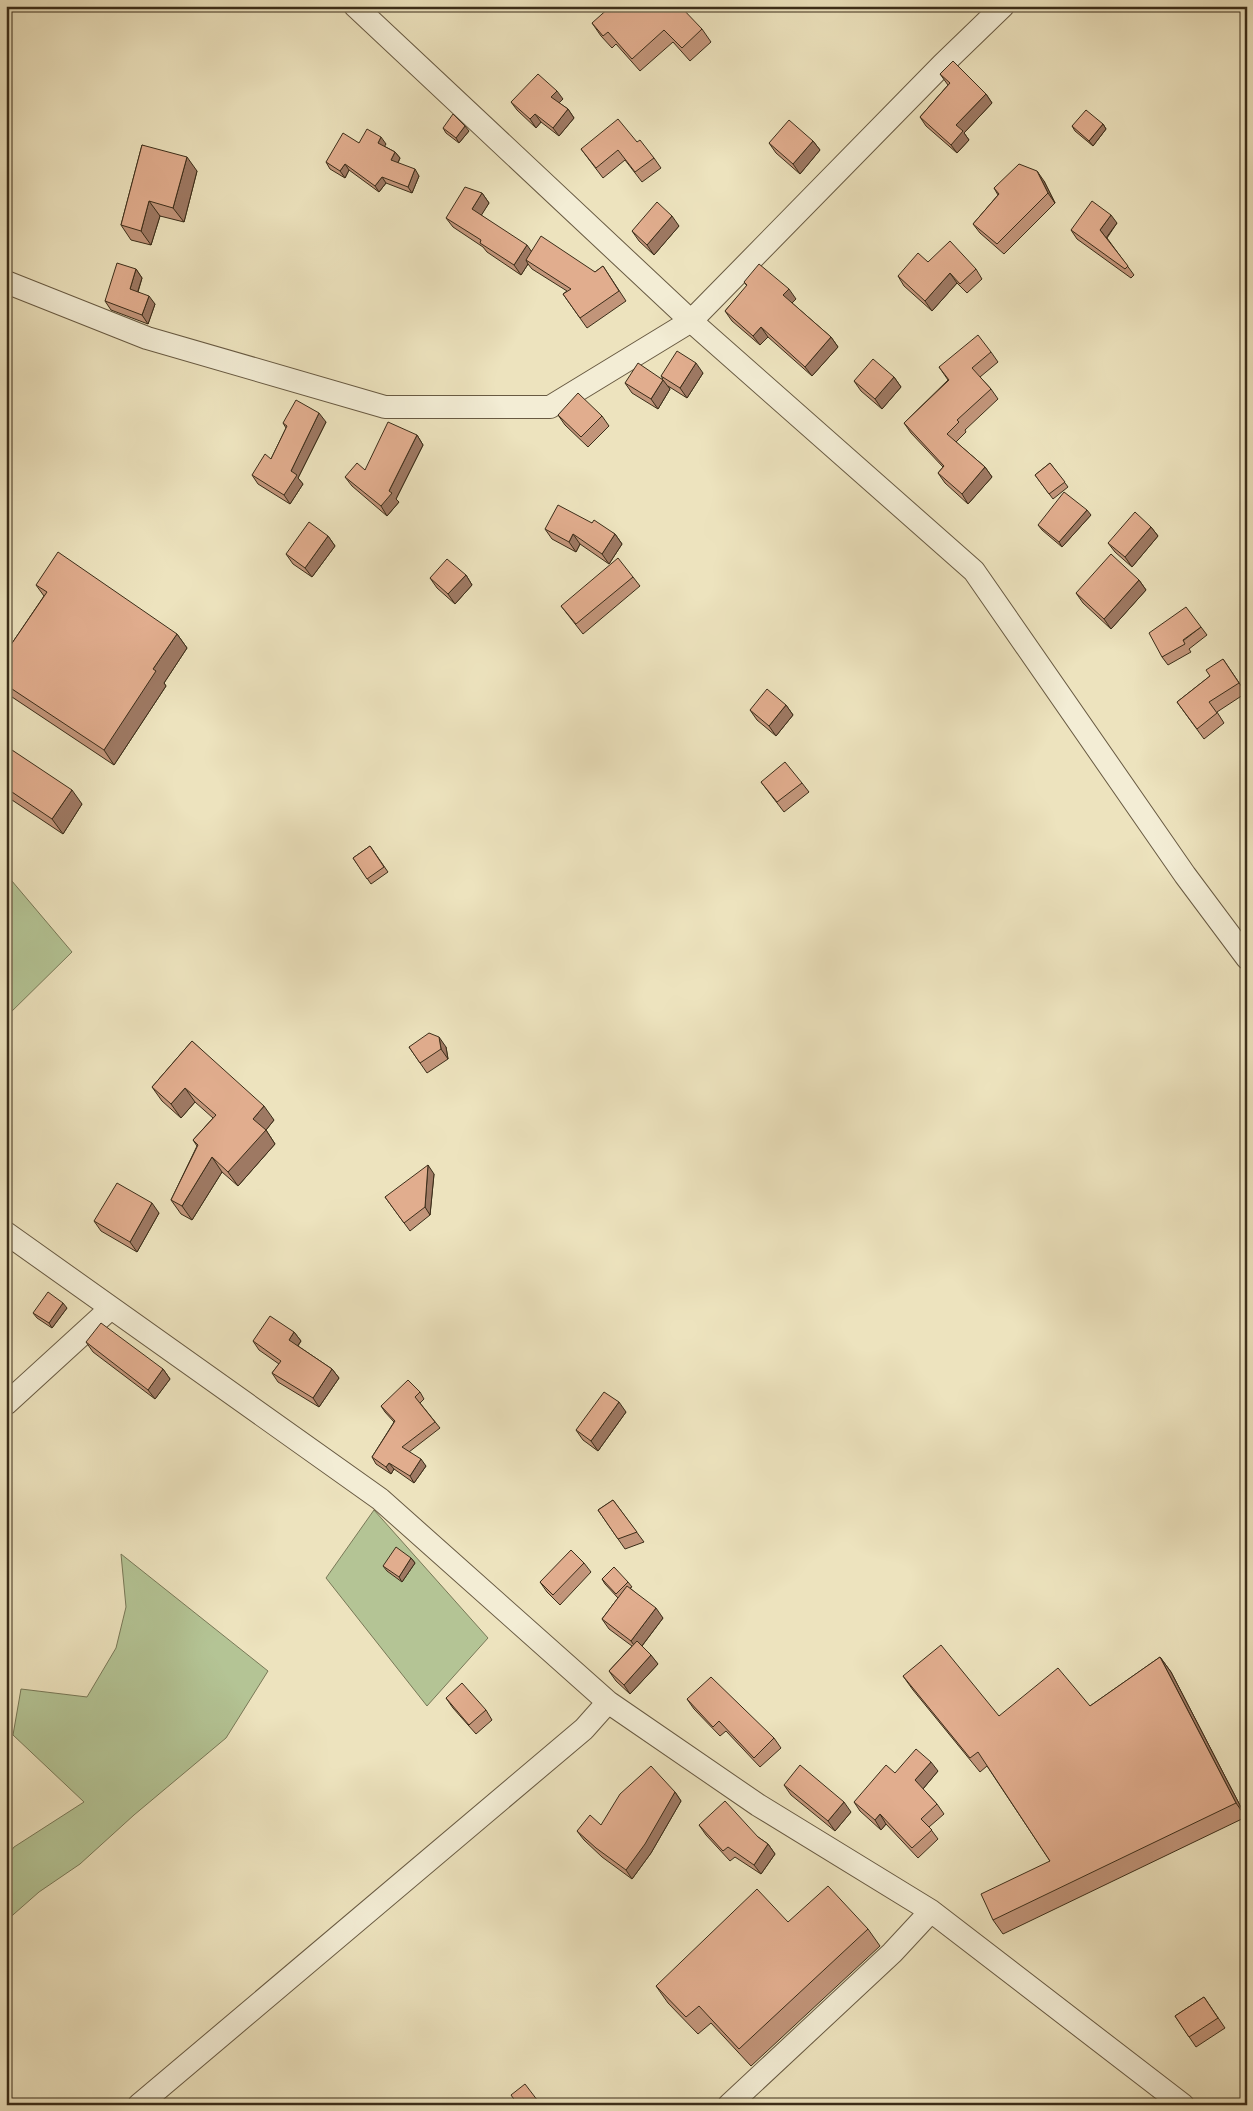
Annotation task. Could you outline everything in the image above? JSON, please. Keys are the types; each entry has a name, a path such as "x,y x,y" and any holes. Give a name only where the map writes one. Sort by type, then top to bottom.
{"street":[{"path":"355,6 691,320 974,571 1185,875 1247,958"},
{"path":"6,282 147,338 385,407 550,407 691,320 934,72 1003,6"},
{"path":"6,1233 380,1499 608,1702 758,1805 931,1911 1183,2105"},
{"path":"6,1404 111,1308"},
{"path":"139,2105 584,1729 608,1702"},
{"path":"730,2105 892,1953 931,1911"}],"green space":[{"path":"6,874 72,952 6,1017"},
{"path":"374,1510 488,1638 427,1706 326,1578"},
{"path":"121,1554 268,1671 226,1738 134,1815 80,1864 39,1892 6,1921 6,1858 14,1847 84,1802 13,1735 21,1689 87,1697 116,1648 126,1607"}],"building":[{"path":"611,6 680,6 702,29 682,48 664,30 632,59 608,32 603,36 592,23"},
{"path":"953,61 986,94 956,125 963,131 951,145 920,117 950,83 940,74"},
{"path":"538,74 557,91 551,97 568,109 553,128 535,114 530,119 511,102"},
{"path":"1086,110 1103,124 1089,141 1072,126"},
{"path":"453,114 465,126 456,138 443,128"},
{"path":"618,119 637,142 640,140 654,158 635,172 618,150 596,168 581,149"},
{"path":"789,120 813,141 793,164 769,143"},
{"path":"367,129 381,137 378,143 395,152 391,160 415,169 408,187 382,177 375,186 345,164 340,171 326,162 343,133 359,143"},
{"path":"142,145 187,157 173,208 149,201 141,231 121,225"},
{"path":"1019,164 1037,171 1048,193 997,244 973,224 999,194 994,188"},
{"path":"465,187 482,193 472,209 527,245 514,265 480,243 481,240 446,218"},
{"path":"1092,201 1111,215 1100,230 1128,266 1125,269 1071,230"},
{"path":"657,202 672,216 647,245 632,231"},
{"path":"541,236 595,272 603,266 619,291 580,318 563,294 571,289 526,260"},
{"path":"950,241 976,269 960,284 950,273 925,301 898,276 918,253 928,262"},
{"path":"117,263 136,269 130,289 149,296 142,315 105,301"},
{"path":"759,264 789,289 783,295 831,337 805,367 761,327 753,336 725,311 747,285 744,282"},
{"path":"978,335 991,352 972,368 991,389 957,420 959,422 947,434 985,467 962,494 938,473 944,466 904,423 949,380 939,367"},
{"path":"677,351 696,363 680,388 661,376"},
{"path":"873,359 894,377 875,399 854,381"},
{"path":"638,363 663,380 651,399 625,383"},
{"path":"578,393 602,416 581,437 558,415"},
{"path":"296,400 319,413 291,471 297,475 284,495 252,475 265,454 271,459 287,426 283,423"},
{"path":"388,422 417,435 389,491 392,493 381,506 345,477 357,463 365,470"},
{"path":"1050,463 1065,482 1049,494 1035,475"},
{"path":"1064,492 1087,510 1059,542 1038,525"},
{"path":"558,505 592,523 594,520 615,534 602,554 573,534 569,542 545,529"},
{"path":"1135,512 1151,527 1125,557 1108,543"},
{"path":"309,522 328,536 305,568 286,554"},
{"path":"58,552 177,634 153,669 156,671 104,750 6,685 6,652 47,592 36,585"},
{"path":"1111,554 1139,580 1104,619 1076,593"},
{"path":"618,558 633,577 576,624 561,606"},
{"path":"447,559 466,575 448,594 430,578"},
{"path":"1186,607 1201,627 1183,640 1185,644 1162,657 1149,633"},
{"path":"1223,659 1239,683 1209,702 1217,713 1197,729 1177,702 1210,676 1206,670"},
{"path":"767,689 786,705 769,726 750,710"},
{"path":"6,746 72,790 52,819 6,788"},
{"path":"785,762 802,783 777,802 761,782"},
{"path":"370,846 384,867 367,879 353,858"},
{"path":"429,1033 439,1037 441,1049 420,1063 409,1047"},
{"path":"192,1041 264,1106 253,1119 266,1130 228,1172 212,1157 182,1206 171,1200 198,1145 193,1140 216,1115 185,1088 171,1104 152,1087"},
{"path":"428,1165 425,1207 404,1223 385,1197"},
{"path":"117,1183 152,1203 130,1242 94,1221"},
{"path":"48,1292 63,1303 49,1323 33,1313"},
{"path":"270,1316 294,1332 289,1340 332,1369 313,1398 272,1373 281,1361 253,1341"},
{"path":"101,1323 163,1369 148,1390 86,1342"},
{"path":"408,1380 420,1392 415,1397 435,1422 402,1447 421,1459 410,1476 389,1463 386,1467 372,1457 395,1421 381,1406"},
{"path":"604,1392 619,1402 591,1441 576,1430"},
{"path":"613,1500 637,1532 618,1539 598,1510"},
{"path":"396,1547 411,1558 399,1577 383,1566"},
{"path":"571,1550 584,1563 553,1595 540,1582"},
{"path":"614,1567 628,1582 616,1594 602,1579"},
{"path":"627,1586 656,1608 631,1641 602,1619"},
{"path":"637,1641 651,1655 624,1685 609,1671"},
{"path":"941,1645 999,1716 1058,1668 1090,1706 1160,1657 1236,1803 993,1920 981,1894 1050,1861 978,1752 970,1758 903,1676"},
{"path":"711,1677 774,1738 754,1758 719,1721 713,1727 687,1699"},
{"path":"462,1683 486,1710 469,1725 446,1698"},
{"path":"916,1749 931,1762 915,1780 937,1804 921,1819 932,1830 912,1848 880,1814 875,1820 854,1802 886,1765 895,1773"},
{"path":"800,1765 844,1802 828,1821 784,1785"},
{"path":"651,1766 675,1792 645,1844 626,1870 577,1831 590,1815 601,1825 620,1794"},
{"path":"725,1801 758,1837 768,1844 754,1865 728,1847 723,1851 699,1825"},
{"path":"828,1886 868,1929 739,2049 699,2006 686,2017 656,1986 757,1889 788,1922"},
{"path":"1204,1997 1218,2018 1189,2037 1175,2016"},
{"path":"525,2084 541,2105 518,2105 511,2095"}]}
